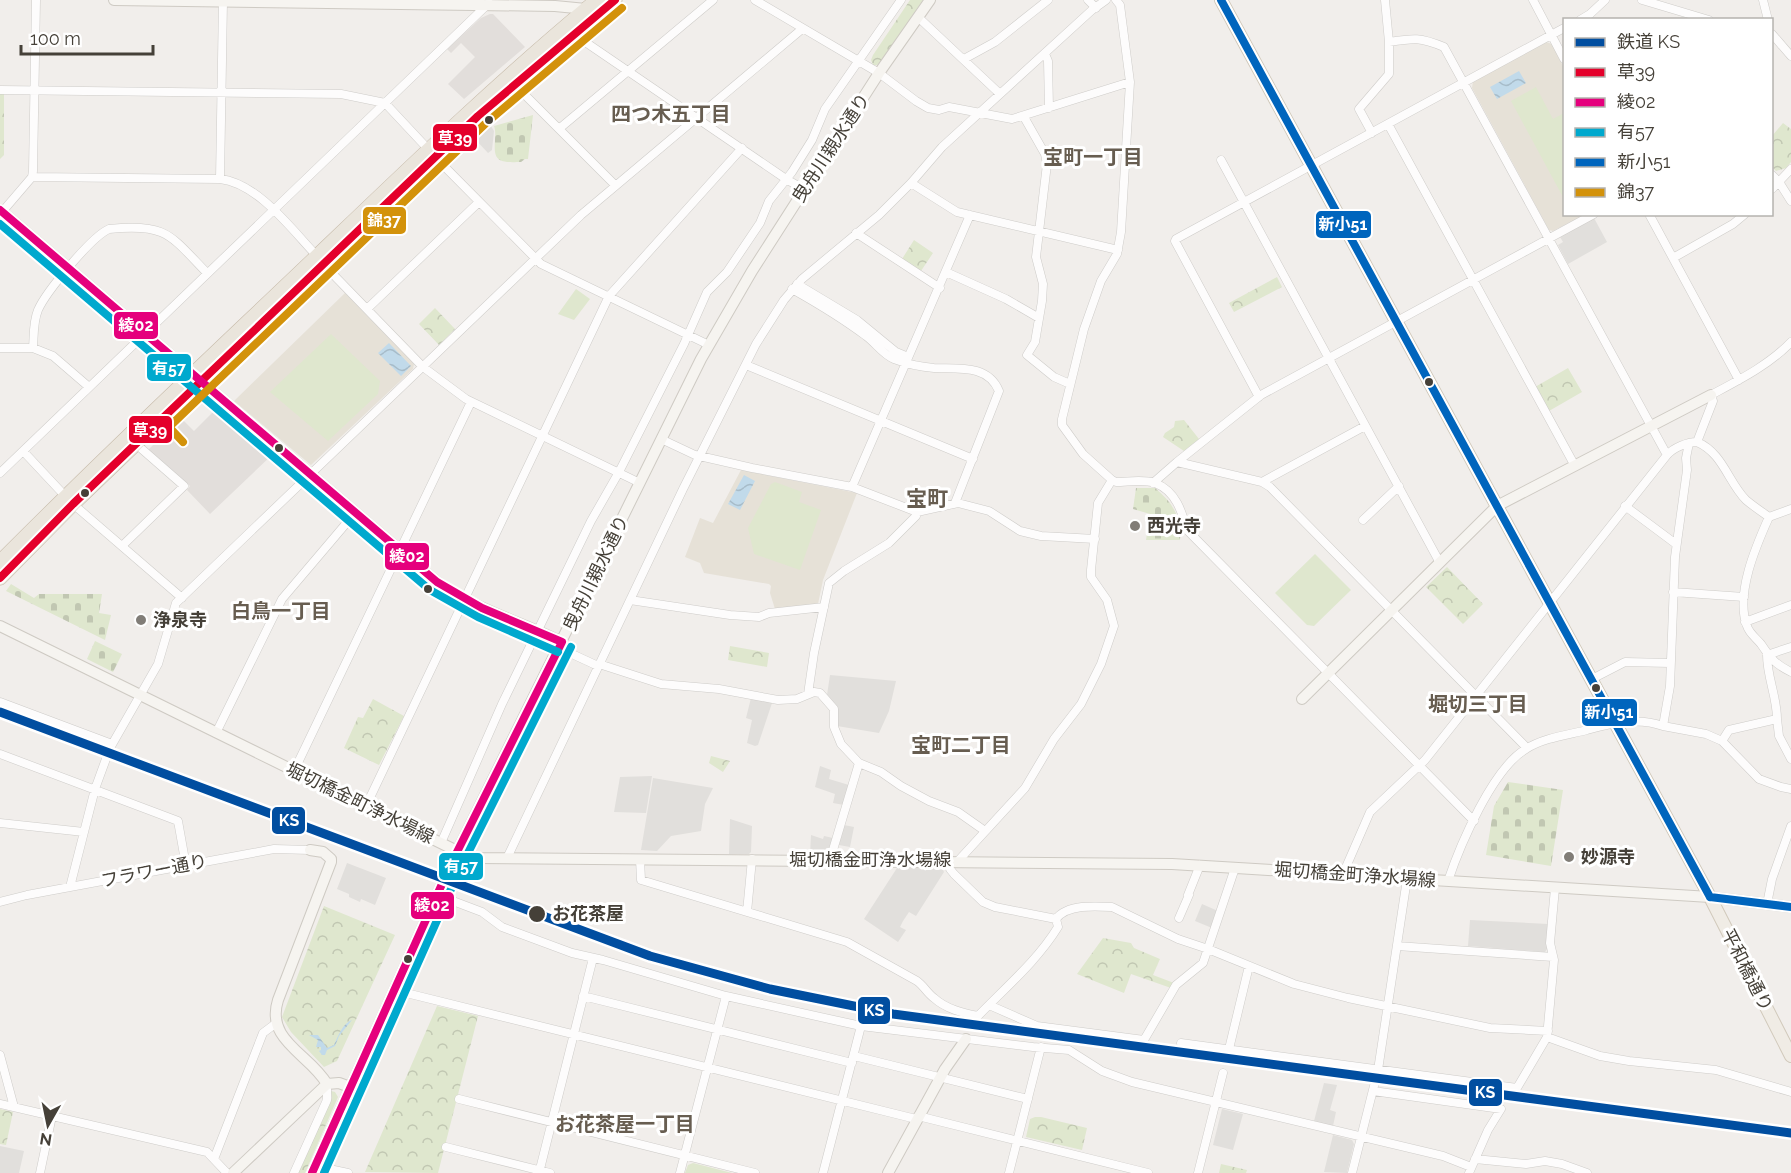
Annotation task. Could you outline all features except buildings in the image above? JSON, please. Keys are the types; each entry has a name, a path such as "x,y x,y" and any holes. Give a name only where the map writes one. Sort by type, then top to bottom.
{"highway":[{"path":"0,578 70,501 431,153 507,76 587,17 615,0"},
{"path":"431,153 515,85 587,17"},
{"path":"0,562 136,444 197,378"}],"main road":[{"name":"平和橋通り","path":"1221,0 1710,897 1791,1056"}],"street":[{"path":"36,0 32,177 1,211 399,551 437,582 464,600 538,630 598,665 661,684 719,689 778,700 797,699 814,692 820,693 832,704 836,735 846,752 859,764 880,772 929,801 958,812 985,831"},
{"path":"114,0 438,2 555,6 587,17 629,71 786,180 805,190"},
{"path":"560,128 714,0"},
{"path":"755,0 879,73 928,108 939,110 949,106 1012,119 1130,82"},
{"path":"441,843 502,704 591,521 619,472 707,292 727,272 760,223 769,201 812,140 825,109 901,0"},
{"name":"曳舟川親水通り","path":"314,1169 457,851 709,345 752,271 879,73 930,0"},
{"path":"964,59 995,42 1048,0"},
{"path":"1088,0 1096,8"},
{"path":"507,858 598,665 746,365 767,325 794,286 879,215 942,147 1092,10 1106,0"},
{"path":"1116,0 1120,5 1130,82 1121,231 1118,250 1101,281 1084,329 1062,424 1083,454 1112,480 1153,483 1167,492 1180,506 1188,530 1474,821"},
{"path":"1372,133 1359,110 1389,74 1385,0"},
{"path":"1533,0 1563,57"},
{"path":"1593,17 1605,0"},
{"path":"1642,0 1701,18"},
{"path":"1763,0 1768,18"},
{"path":"220,179 223,2"},
{"path":"0,473 490,3"},
{"path":"918,17 1000,94"},
{"path":"70,887 95,789 112,744 158,664 176,603 534,259 615,185 802,29"},
{"path":"1259,396 1175,241 1563,29"},
{"path":"1773,35 1791,56"},
{"path":"1389,42 1415,38 1425,39 1444,47 1667,455"},
{"path":"1045,54 1048,61 1049,108"},
{"path":"515,85 615,185"},
{"path":"0,90 341,94 385,104 534,259 709,345"},
{"path":"1024,117 1046,154 1047,164 1036,257 1043,284 1035,342 1027,356 1054,377 1070,384"},
{"path":"1388,124 1575,466"},
{"path":"366,806 609,296 742,148"},
{"path":"1221,160 1440,563"},
{"path":"1773,188 1791,170"},
{"path":"1773,176 1791,201"},
{"path":"32,177 220,179 242,184 273,210 423,367 471,402 640,483"},
{"path":"911,183 957,212 1118,250"},
{"path":"367,309 479,202"},
{"path":"852,487 970,215"},
{"path":"1153,483 1259,396 1590,216"},
{"path":"1650,216 1739,380"},
{"path":"1672,258 1733,224 1743,216"},
{"path":"33,348 35,322 40,306 89,244 103,232 136,228 154,229 169,235 207,273"},
{"path":"856,233 940,288"},
{"path":"946,272 1006,299 1039,318"},
{"path":"794,286 857,320 907,360 934,368 958,367 984,373 998,387 999,391 955,504"},
{"path":"1302,699 1497,506 1739,380 1782,351 1791,342"},
{"path":"0,348 33,348 53,356 89,387"},
{"path":"746,365 973,459"},
{"path":"1663,726 1670,686 1672,592 1676,544 1687,470 1686,458 1713,401 1711,395"},
{"path":"294,771 471,402"},
{"path":"1262,482 1365,426"},
{"path":"661,439 701,456 852,487 917,512 955,504 989,511 1020,531 1041,536 1095,539"},
{"path":"1342,874 1370,812 1419,765 1670,451 1693,442 1705,446 1722,463 1745,499 1769,517"},
{"path":"122,546 184,486 136,444"},
{"path":"23,451 70,501 182,598"},
{"path":"1177,462 1262,482 1270,487 1527,748"},
{"path":"1056,919 1009,910 983,902 954,874 949,866 1025,788 1054,739 1081,704 1106,653 1114,626 1107,600 1091,577 1098,503 1112,480"},
{"path":"1363,520 1399,486"},
{"path":"1625,506 1676,544"},
{"path":"1791,509 1769,517 1755,549 1746,579 1744,597 1745,622 1748,629 1773,662 1791,672"},
{"path":"808,694 830,583 844,571 889,543 916,516 917,512"},
{"path":"216,733 282,598 355,513"},
{"path":"1672,592 1744,597"},
{"path":"630,600 730,615 759,617 769,612 824,607"},
{"path":"1745,622 1791,605"},
{"name":"堀切橋金町浄水場線","path":"0,626 457,851 477,858 1123,862 1710,897 1791,907"},
{"path":"1767,655 1791,647"},
{"path":"1767,655 1767,667 1777,710 1779,736 1791,759"},
{"path":"1590,680 1625,662 1670,663"},
{"path":"0,702 112,744"},
{"path":"1722,741 1730,730 1777,719"},
{"path":"1448,881 1457,854 1486,798 1506,768 1527,748 1614,723 1643,722 1706,734 1722,741 1760,779 1781,788 1791,789"},
{"path":"0,754 178,821 186,866"},
{"path":"830,860 859,764"},
{"path":"0,823 84,832"},
{"path":"1767,904 1772,879 1791,826"},
{"name":"フラワー通り","path":"0,902 274,849 310,850"},
{"path":"294,1173 327,1100 327,1084 280,1033 275,1024 274,1014 331,862 327,854 310,850"},
{"path":"640,859 641,880 847,942 925,986 933,998 958,1013 978,1016 1020,976 1058,927 1056,919"},
{"path":"747,912 752,860"},
{"path":"1179,918 1200,865"},
{"path":"989,1005 1038,1026 1144,1040 1176,985 1203,963 1235,868"},
{"path":"1352,1173 1378,1070 1407,879"},
{"path":"1181,1043 1517,1088 1547,1034 1553,957 1550,943 1555,888"},
{"path":"437,895 482,912 502,927 572,953 726,996 861,1026 1072,1051 1115,1077 1215,1103 1443,1156 1472,1166 1545,1161 1587,1173"},
{"path":"1056,919 1068,910 1113,907 1178,939 1294,984 1491,1028 1547,1034 1600,1056 1716,1070 1791,1092"},
{"path":"1397,945 1553,957"},
{"path":"539,1172 593,958"},
{"path":"1229,1049 1249,966"},
{"path":"394,990 842,1102 1018,1140 1148,1173"},
{"path":"583,996 717,1030 940,1078 1028,1100"},
{"path":"680,1173 726,996"},
{"path":"214,1159 263,1033 275,1024"},
{"path":"823,1173 861,1026"},
{"path":"888,1173 940,1078 966,1039"},
{"path":"1009,1173 1041,1047"},
{"path":"0,1055 14,1107"},
{"path":"1198,1173 1223,1073"},
{"path":"233,1173 327,1084 339,1083 350,1087"},
{"path":"1373,1091 1501,1109 1488,1130 1472,1166"},
{"path":"459,1099 755,1173"},
{"path":"0,1104 207,1152 226,1173"},
{"path":"40,1173 52,1116"},
{"path":"446,1147 550,1173"},
{"path":"314,1169 348,1173"}],"shaded area":[{"path":"493,14 525,47 464,99 448,84 475,57 461,43 451,53 447,49 481,18"},
{"path":"1546,42 1552,44 1563,66 1563,216 1582,216 1553,231 1549,230 1472,88 1473,81"},
{"path":"489,123 494,131 492,150 488,153 473,137"},
{"path":"1594,218 1607,242 1568,264 1558,245 1563,242 1560,237"},
{"path":"345,293 414,364 413,369 311,465 234,401"},
{"path":"218,407 273,454 210,514 187,490 190,486 148,450 181,418 194,431"},
{"path":"741,470 857,493 823,580 818,604 775,609 769,584 704,573 700,563 685,557 700,518 713,523"},
{"path":"830,675 896,681 889,711 879,733 837,726 836,709 827,695"},
{"path":"751,698 772,703 758,745 755,746 747,743 752,720 746,718"},
{"path":"820,766 831,770 829,779 849,785 844,805 833,803 835,794 815,787"},
{"path":"652,776 646,813 614,812 620,777"},
{"path":"653,778 713,788 705,804 701,831 671,836 657,851 641,850"},
{"path":"730,819 752,826 749,854 729,854"},
{"path":"844,825 854,827 850,847 839,845"},
{"path":"811,835 823,839 824,836 833,838 830,852 826,855 810,855"},
{"path":"347,863 386,878 375,905 361,899 360,902 337,889"},
{"path":"897,868 942,868 944,872 916,916 909,912 903,921 900,927 906,930 898,942 864,919"},
{"path":"1202,904 1218,911 1212,928 1195,921"},
{"path":"1470,920 1548,924 1547,949 1545,952 1468,946"},
{"path":"1324,1083 1337,1085 1330,1110 1336,1112 1333,1126 1314,1121"},
{"path":"1222,1109 1243,1114 1233,1150 1213,1145"},
{"path":"1333,1135 1352,1140 1354,1144 1347,1173 1324,1172"},
{"path":"0,1146 24,1151 19,1173 0,1173"}],"green space":[{"path":"910,0 923,0 882,60 877,65 873,65 871,60 873,55"},
{"path":"1536,87 1553,119 1563,114 1563,197 1511,101"},
{"path":"0,94 4,94 4,155 0,159"},
{"path":"533,115 528,159 521,162 500,160 495,154 494,126"},
{"path":"1783,123 1791,129 1791,162 1786,168 1776,171 1773,168 1773,135"},
{"path":"914,240 933,253 921,271 902,259"},
{"path":"1277,277 1282,287 1234,312 1229,303"},
{"path":"576,289 590,299 574,320 558,314"},
{"path":"435,308 455,329 439,345 419,324"},
{"path":"331,334 380,381 378,394 328,441 270,392"},
{"path":"1568,368 1582,392 1549,411 1535,387"},
{"path":"1184,420 1199,439 1184,451 1163,437 1174,427 1175,421"},
{"path":"775,482 802,492 799,502 821,510 800,570 754,554 748,528 771,484"},
{"path":"1136,488 1155,488 1166,499 1175,511 1180,540 1146,540 1150,514 1133,509"},
{"path":"1315,554 1351,590 1314,626 1307,625 1275,593"},
{"path":"1447,567 1483,604 1463,624 1426,587"},
{"path":"11,584 34,598 39,594 102,594 99,613 111,615 105,640 6,591"},
{"path":"95,641 122,654 113,672 87,659"},
{"path":"730,646 769,653 767,667 728,660"},
{"path":"373,699 404,716 379,765 344,748 358,717 363,718"},
{"path":"711,756 730,761 723,772 709,763"},
{"path":"1508,782 1563,790 1551,866 1486,855 1494,806"},
{"path":"324,906 395,935 337,1061 324,1067 291,1032 282,1017"},
{"path":"1103,938 1131,943 1134,948 1160,959 1153,975 1174,983 1171,988 1131,974 1124,993 1077,974"},
{"path":"437,1006 478,1016 438,1173 365,1172"},
{"path":"331,1091 335,1092 338,1097 305,1173 298,1173 332,1098"},
{"path":"0,1109 13,1112 6,1145 0,1144"},
{"path":"1035,1117 1087,1128 1082,1150 1026,1137 1030,1119"},
{"path":"693,1163 732,1173 685,1173 688,1165"},
{"path":"1221,1164 1247,1170 1246,1173 1219,1173"}],"water":[{"path":"1519,71 1526,83 1497,99 1490,87"},
{"path":"389,343 411,366 401,376 378,353"},
{"path":"744,475 755,481 740,510 728,504"},
{"path":"352,1020 339,1036 335,1046 322,1055 319,1051 321,1047 316,1047 318,1040 309,1035 318,1035 327,1048 334,1045 343,1027"}],"rail line":[{"name":"KS","path":"0,712 650,956 770,989 893,1014 1791,1133"}],"transit line":[{"name":"草39","path":"0,578 73,504 478,116 615,0"},
{"name":"新小51","path":"1221,0 1710,897"},
{"name":"錦37","path":"183,442 169,427 485,124 622,8"},
{"name":"綾02","path":"0,210 437,582 482,608 562,642"},
{"name":"有57","path":"0,224 430,590 478,617 558,652"},
{"name":"綾02","path":"312,1173 451,864 562,642"},
{"name":"有57","path":"324,1173 460,869 571,647"},
{"name":"新小51","path":"1710,897 1791,907"}],"place":[{"name":"西光寺","path":"1135,526"},
{"name":"浄泉寺","path":"141,620"},
{"name":"妙源寺","path":"1569,857"},
{"name":"お花茶屋","path":"537,914"}],"district":[{"name":"四つ木五丁目","path":"671,114"},
{"name":"宝町一丁目","path":"1093,157"},
{"name":"宝町","path":"927,499"},
{"name":"白鳥一丁目","path":"281,611"},
{"name":"堀切三丁目","path":"1478,704"},
{"name":"宝町二丁目","path":"961,745"},
{"name":"お花茶屋一丁目","path":"625,1124"}]}
